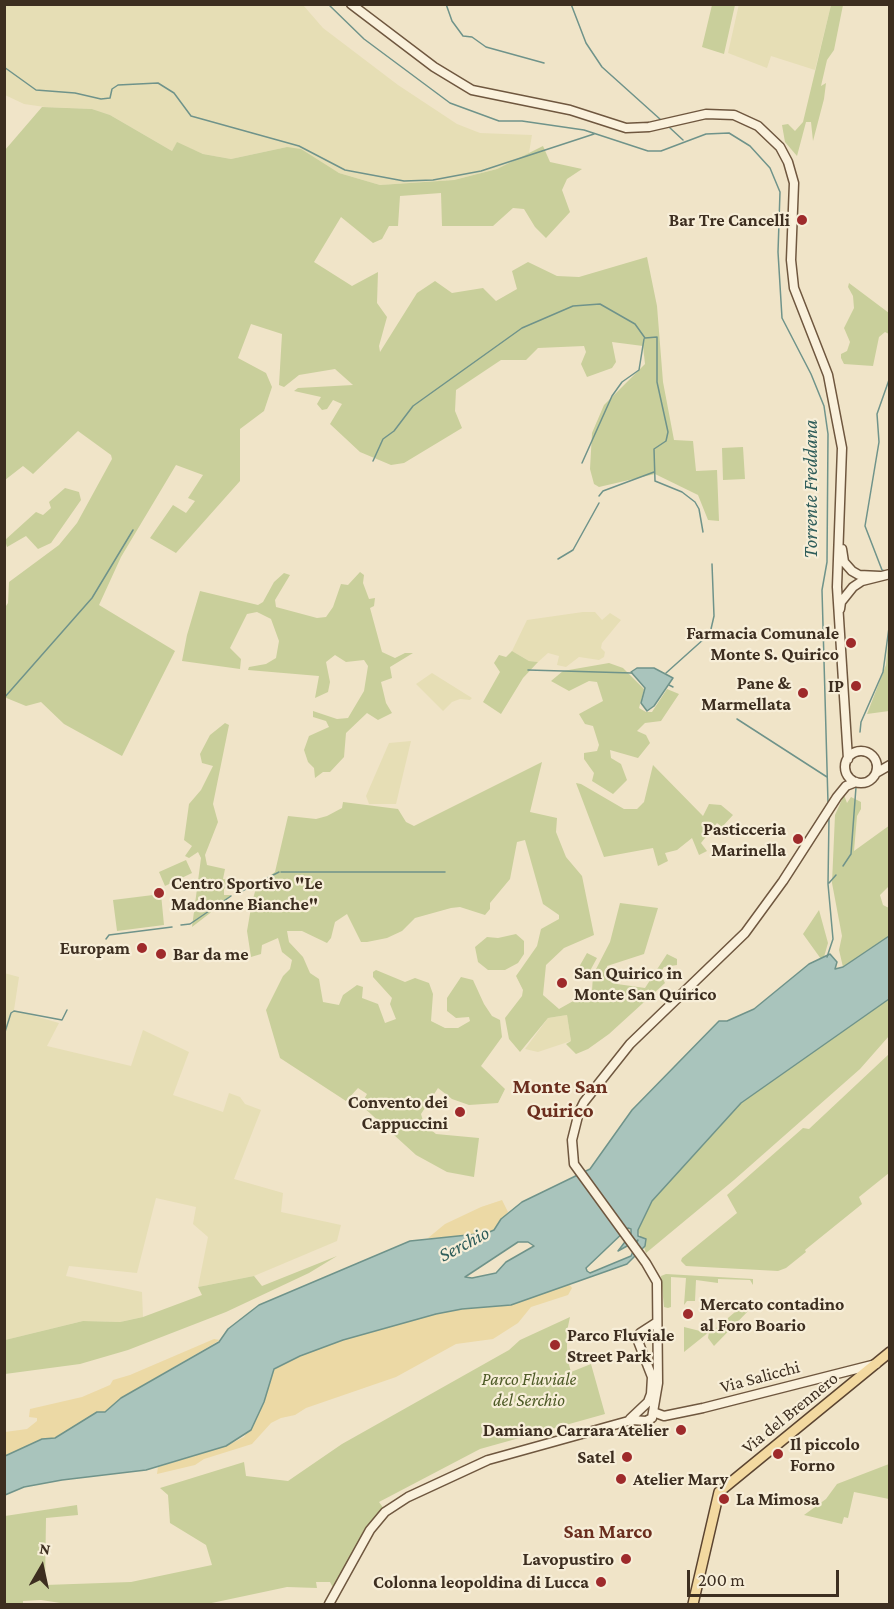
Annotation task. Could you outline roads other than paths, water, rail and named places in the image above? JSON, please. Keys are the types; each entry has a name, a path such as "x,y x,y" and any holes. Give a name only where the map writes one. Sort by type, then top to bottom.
{"main road":[{"path":"351,4 434,67 472,90 570,110 622,127 644,128 706,114 742,117 768,134 789,162 795,192 792,280 801,312 825,365 837,418 842,469 837,580 848,759 837,797"},
{"path":"839,525 844,562 861,578"},
{"path":"837,580 850,584 861,578 890,574"},
{"path":"839,618 841,602 861,578"},
{"path":"847,732 852,743 862,752 890,763"},
{"path":"848,759 852,754 862,752"},
{"path":"873,758 877,765 876,773"},
{"path":"641,1413 649,1420 658,1383 657,1282 572,1158 572,1140 584,1102 635,1038 744,933 783,881 846,786 856,782 867,782 890,763"},
{"path":"846,771 856,782"},
{"path":"614,1424 629,1414 646,1393 647,1380 639,1336 657,1322"},
{"path":"648,1329 656,1336"},
{"path":"641,1352 652,1383 650,1399 641,1413"},
{"name":"Via del Brennero","path":"693,1605 719,1492 890,1352"},
{"name":"Via Salicchi","path":"653,1411 664,1416 703,1408 879,1361"},
{"path":"331,1602 374,1525 385,1512 408,1497 484,1461 627,1421 641,1413 653,1411"}],"water":[{"path":"637,668 654,668 673,678 654,706 647,711 641,703 645,688 631,672"},
{"name":"Serchio","path":"889,936 889,999 741,1103 652,1201 638,1230 638,1236 646,1239 645,1246 627,1264 511,1305 462,1309 436,1314 343,1340 300,1356 274,1369 264,1402 251,1430 226,1446 146,1470 62,1480 24,1487 5,1495 5,1456 42,1439 55,1438 97,1412 105,1412 121,1398 219,1342 228,1329 259,1305 410,1241 487,1233 494,1230 501,1219 522,1202 590,1169 632,1110 719,1021 727,1021 754,1009 809,964 830,954 837,962 835,969 843,967","holes":["628,1228 631,1229 631,1234 618,1251 638,1240 631,1256 590,1273 587,1271 586,1268","518,1242 528,1242 534,1246 506,1262 496,1273 472,1278 465,1277"]}],"waterway":[{"name":"Torrente Freddana","path":"328,4 364,39 450,103 499,121 522,121 584,130 648,151 661,151 706,134 729,133 750,146 770,168 780,192 778,252 782,318 811,374 824,406 828,434 827,562 822,590 828,803"},
{"path":"446,4 452,21 463,36 472,37 486,47 544,63"},
{"path":"571,4 586,43 602,67 661,120"},
{"path":"4,67 36,90 75,93 101,99 110,98 112,89 118,85 158,83 174,93 191,116 299,146 345,170 404,181 433,180 481,171 594,134"},
{"path":"669,127 683,140"},
{"path":"373,461 383,439 394,431 413,406 522,328 573,306 600,304 635,324 645,338"},
{"path":"645,338 657,337 657,382 668,432 666,441 654,449 655,481 682,492 695,502 699,509 703,532"},
{"path":"582,463 612,396 622,382 639,370 644,339"},
{"path":"885,571 882,570 865,526 879,442 877,414 890,377"},
{"path":"599,496 603,491 654,472"},
{"path":"558,559 573,550 599,503"},
{"path":"4,698 92,598 133,530"},
{"path":"666,673 705,638 711,629 714,616 712,564"},
{"path":"860,732 861,722 883,672 890,620"},
{"path":"528,670 632,673"},
{"path":"669,685 673,687"},
{"path":"737,719 827,777"},
{"path":"843,866 851,854 856,787"},
{"name":"Torrente Freddana","path":"827,957 833,939 828,884 829,817"},
{"path":"240,892 279,872"},
{"path":"281,872 445,872"},
{"path":"829,883 836,875"},
{"path":"181,925 190,924 231,896"},
{"path":"106,939 109,935 172,927"},
{"path":"4,1035 11,1013 14,1011 62,1020 67,1010"}],"place":[{"name":"Bar Tre Cancelli","path":"802,220"},
{"name":"Farmacia Comunale Monte S. Quirico","path":"851,643"},
{"name":"IP","path":"856,686"},
{"name":"Pane & Marmellata","path":"803,693"},
{"name":"Pasticceria Marinella","path":"798,839"},
{"name":"Centro Sportivo \"Le Madonne Bianche\"","path":"159,893"},
{"name":"Europam","path":"142,948"},
{"name":"Bar da me","path":"161,954"},
{"name":"San Quirico in Monte San Quirico","path":"562,983"},
{"name":"Convento dei Cappuccini","path":"460,1112"},
{"name":"Mercato contadino al Foro Boario","path":"688,1314"},
{"name":"Parco Fluviale Street Park","path":"555,1345"},
{"name":"Damiano Carrara Atelier","path":"681,1430"},
{"name":"Il piccolo Forno","path":"778,1454"},
{"name":"Satel","path":"627,1457"},
{"name":"Atelier Mary","path":"621,1479"},
{"name":"La Mimosa","path":"724,1499"},
{"name":"Lavopustiro","path":"626,1559"},
{"name":"Colonna leopoldina di Lucca","path":"601,1582"}],"district":[{"name":"Monte San Quirico","path":"560,1099"},
{"name":"San Marco","path":"608,1532"}],"park label":[{"name":"Parco Fluviale del Serchio","path":"529,1389"}]}
